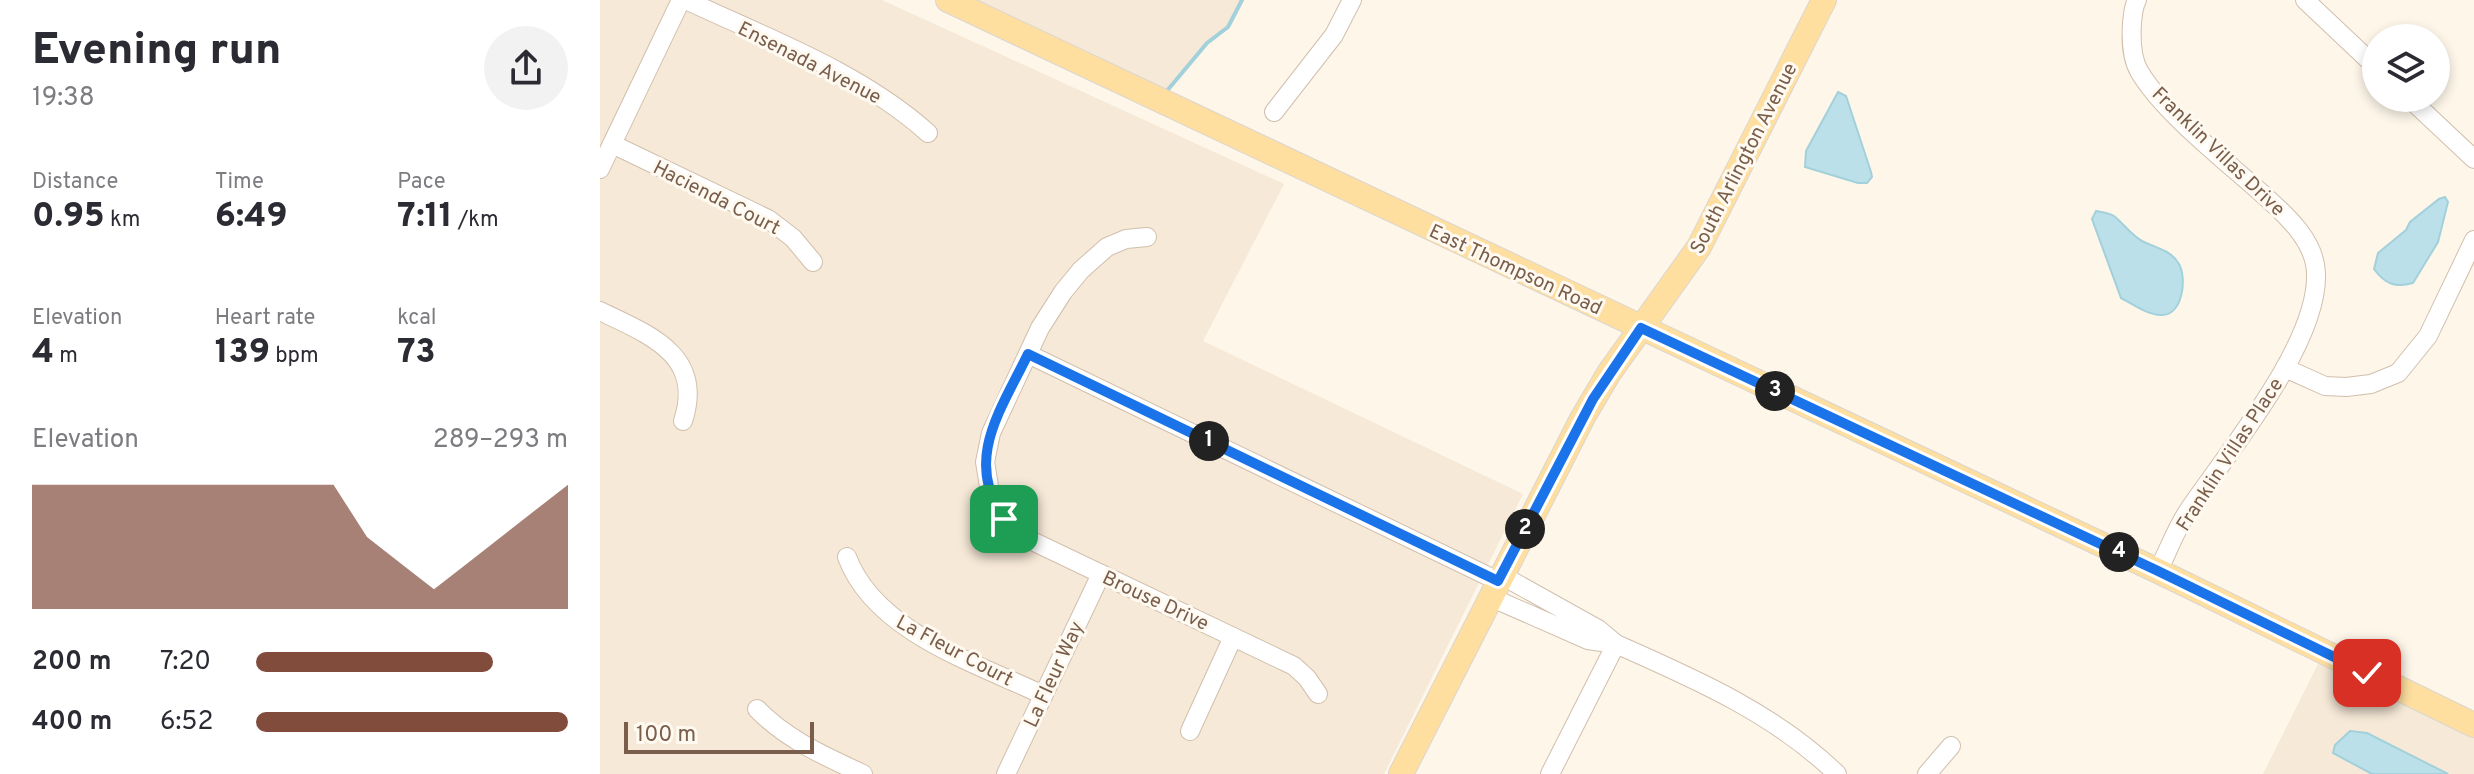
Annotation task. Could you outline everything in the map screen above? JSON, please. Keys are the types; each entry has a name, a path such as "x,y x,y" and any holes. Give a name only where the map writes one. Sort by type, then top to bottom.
{"main road":[{"name":"East Thompson Road","path":"948,0 2158,571 2474,725"},
{"name":"South Arlington Avenue","path":"1401,774 1593,399 1710,228 1824,0"}],"street":[{"name":"Ensenada Avenue","path":"683,0 863,85 928,133"},
{"path":"600,169 683,0"},
{"path":"1274,112 1334,35 1352,0"},
{"name":"Franklin Villas Drive","path":"2137,0 2130,40 2137,68 2157,96 2291,219 2308,245 2317,270 2315,297 2285,368"},
{"path":"2305,0 2362,54"},
{"path":"2424,112 2474,159"},
{"name":"Hacienda Court","path":"612,144 768,219 793,238 813,262"},
{"path":"1147,237 1113,244 1081,270 1052,307 1028,354 1496,584 1588,640 1616,644 1713,687 1773,723 1820,757 1837,774"},
{"name":"Franklin Villas Place","path":"2158,571 2186,514 2251,423 2285,368 2325,386 2346,387 2371,384 2398,373 2428,336 2474,240"},
{"path":"600,311 657,339 670,351 684,379 687,396 683,421"},
{"name":"Brouse Drive","path":"1028,354 987,444 986,481 1004,519 1028,539 1294,666 1318,694"},
{"name":"La Fleur Court","path":"847,557 871,596 910,631 1043,695"},
{"name":"La Fleur Way","path":"1006,774 1101,574"},
{"path":"1190,731 1233,637"},
{"path":"1550,774 1616,644"},
{"path":"757,709 770,723 800,743 863,774"},
{"path":"1927,774 1951,746"}],"shaded area":[{"path":"600,0 882,0 1284,184 1203,341 1523,494 1384,774 600,774"},
{"path":"948,0 1242,0 1228,27 1207,43 1159,100"},
{"path":"2324,652 2474,724 2474,774 2263,774"}],"water":[{"path":"1838,92 1846,96 1871,172 1872,177 1867,183 1805,167 1806,151"},
{"path":"2445,197 2448,202 2438,242 2413,283 2396,285 2386,281 2374,269 2378,253 2406,230 2410,222"},
{"path":"2096,211 2114,216 2138,239 2176,259 2183,287 2178,303 2168,314 2156,315 2121,298 2092,219"},
{"path":"2350,731 2367,733 2448,774 2372,774 2333,753 2335,745"}],"waterway":[{"path":"1166,92 1207,43 1228,27 1242,0"}],"route":[{"path":"1004,519 986,481 986,450 993,427 1028,354 1498,581 1593,399 1641,328 2158,571 2367,673"}]}
